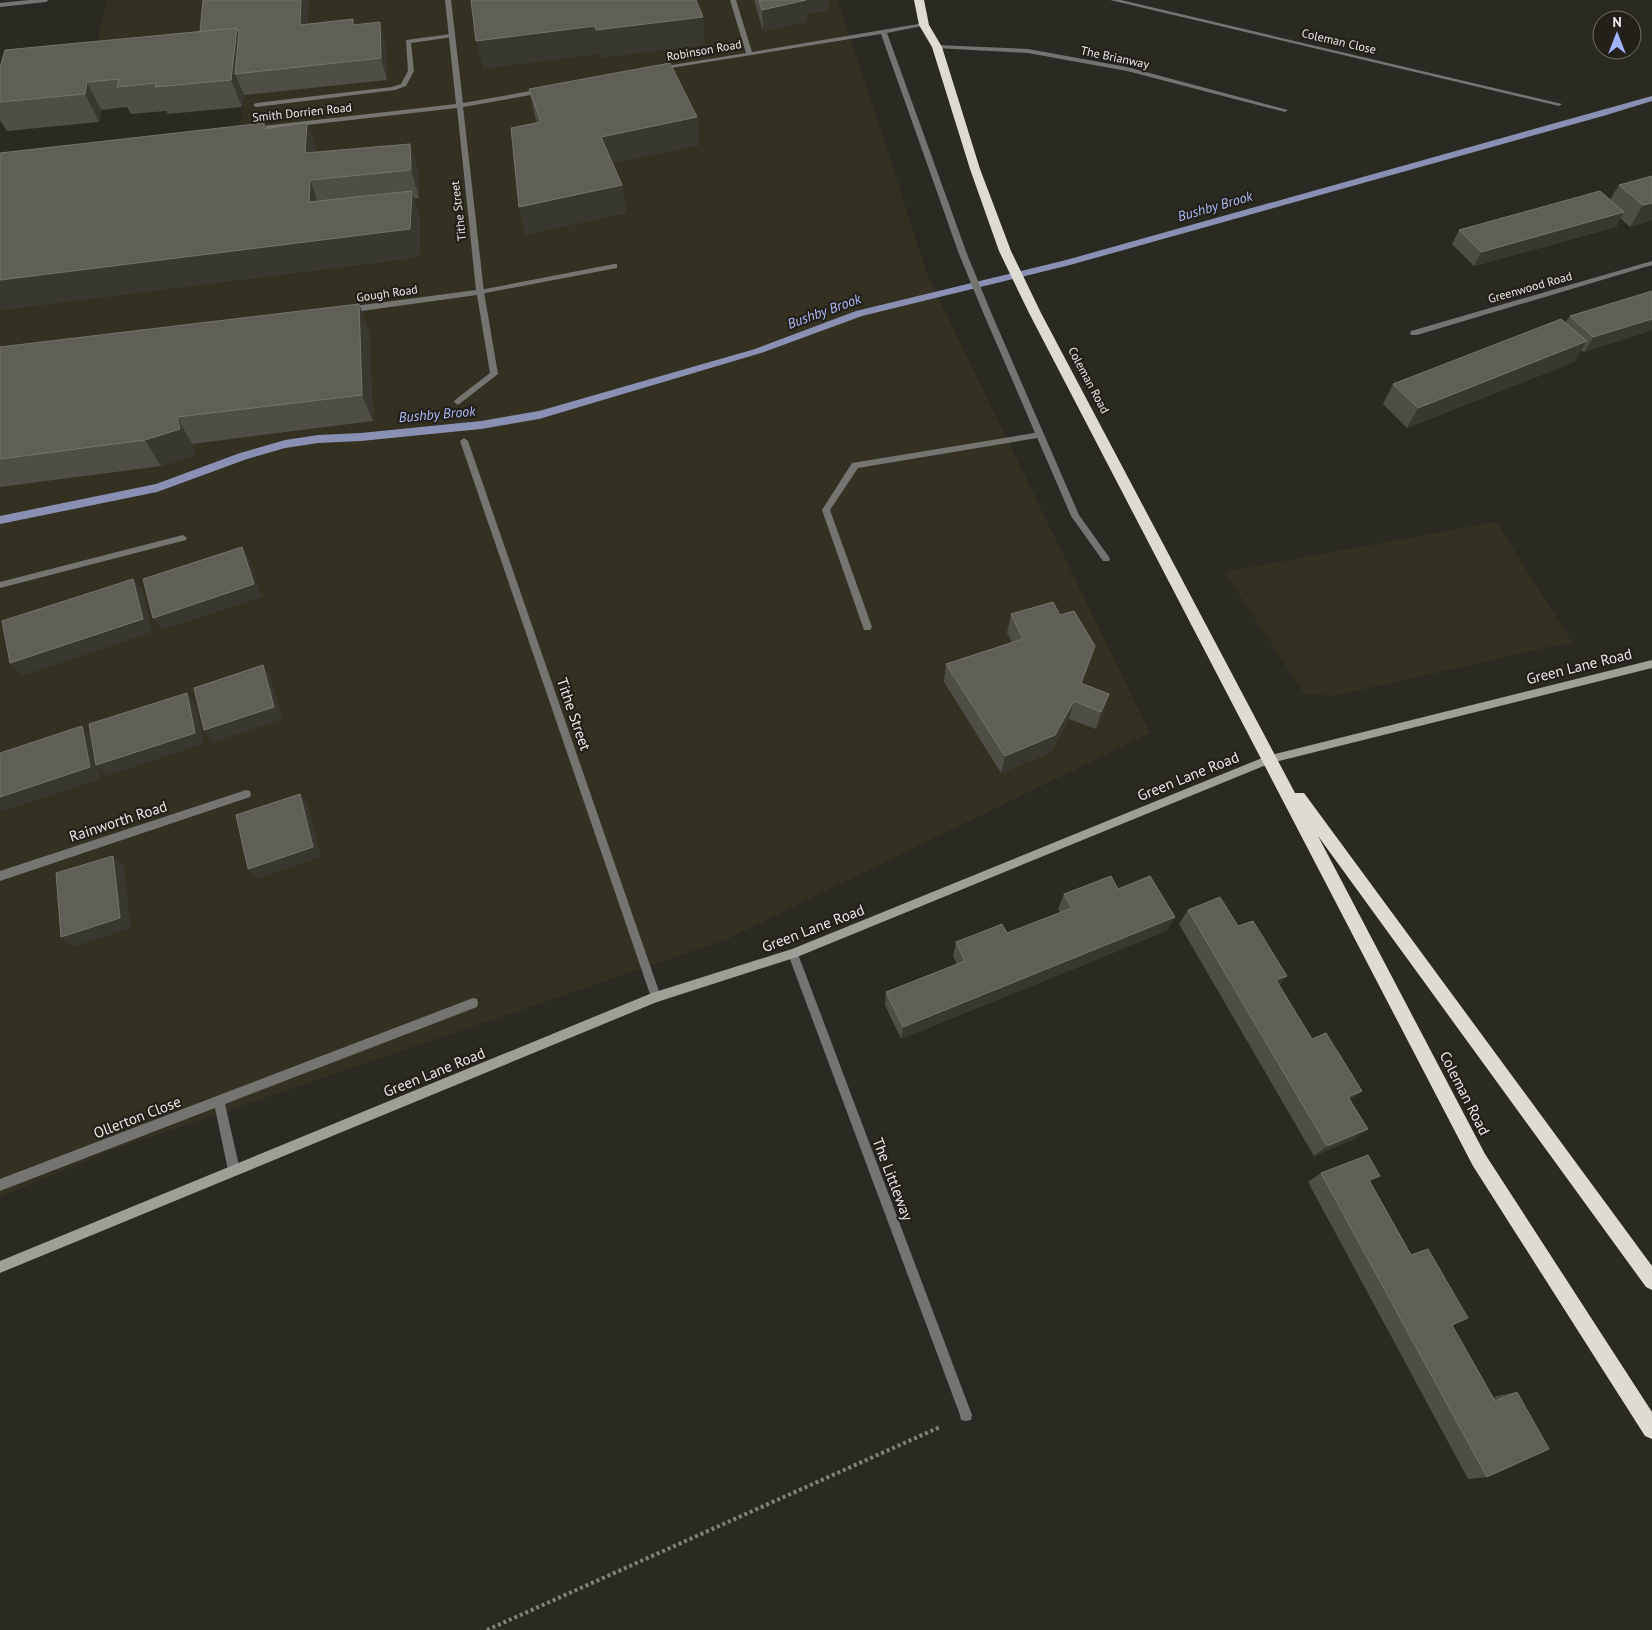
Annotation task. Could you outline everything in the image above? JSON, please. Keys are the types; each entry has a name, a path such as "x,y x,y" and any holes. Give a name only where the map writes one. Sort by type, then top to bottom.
{"highway":[{"name":"Coleman Road","path":"919,0 924,25 937,47 975,169 1005,251 1035,313 1479,1160 1652,1429"},
{"name":"Coleman Road","path":"1270,759 1652,1281"}],"street":[{"path":"0,5 46,0"},
{"name":"Tithe Street","path":"448,0 458,106 480,292 494,374 458,402"},
{"path":"733,0 749,53"},
{"name":"Coleman Close","path":"1114,0 1559,104"},
{"name":"Robinson Road","path":"652,71 749,53 924,25"},
{"path":"883,32 963,254 986,310 1075,516 1106,559"},
{"path":"256,104 393,89 404,84 411,71 408,40 451,36"},
{"name":"The Brianway","path":"937,47 1028,51 1127,70 1285,110"},
{"path":"458,106 545,90"},
{"name":"Smith Dorrien Road","path":"244,130 458,106"},
{"name":"Greenwood Road","path":"1414,332 1652,263"},
{"name":"Gough Road","path":"343,310 480,292 614,266"},
{"path":"867,627 826,510 855,464 1040,435"},
{"name":"Tithe Street","path":"464,441 656,997"},
{"path":"0,585 183,538"},
{"name":"Green Lane Road","path":"0,1267 656,997 793,954 1270,759 1652,664"},
{"name":"Rainworth Road","path":"0,876 246,794"},
{"name":"The Littleway","path":"793,954 966,1415"},
{"name":"Ollerton Close","path":"0,1185 473,1003"},
{"path":"219,1101 234,1170"}],"path":[{"path":"486,1630 966,1415"}],"shaded area":[{"path":"107,0 838,0 929,279 1150,733 725,940 115,1149 0,1197 0,172 239,145 248,56 91,66"},
{"path":"1496,522 1572,642 1333,696 1305,694 1224,572"}],"building":[{"path":"203,0 301,0 300,25 353,19 353,25 380,22 381,58 235,74 239,31 237,28 200,32"},
{"path":"471,0 696,0 703,17 596,30 595,26 476,41"},
{"path":"759,0 806,0 762,10"},
{"path":"237,28 231,80 155,87 156,83 117,87 119,79 87,82 85,94 0,102 0,68 5,50"},
{"path":"670,63 697,117 601,137 622,185 519,207 511,128 541,122 529,89"},
{"path":"264,123 264,129 307,123 305,153 410,144 411,170 310,180 309,202 412,191 410,229 0,280 0,153"},
{"path":"1652,176 1652,203 1643,205 1619,185"},
{"path":"1600,191 1624,212 1481,252 1459,230"},
{"path":"1652,291 1652,319 1593,337 1570,316"},
{"path":"359,304 362,395 177,417 180,429 145,440 0,459 0,347"},
{"path":"1561,319 1587,341 1418,408 1393,384"},
{"path":"242,547 254,584 153,618 143,579"},
{"path":"133,579 143,619 10,663 2,621"},
{"path":"1053,602 1060,615 1074,611 1095,646 1081,683 1109,694 1101,712 1074,701 1055,735 1005,756 946,664 1023,639 1011,614"},
{"path":"263,665 274,707 204,730 194,688"},
{"path":"187,693 195,733 96,765 89,724"},
{"path":"82,726 90,767 0,797 0,753"},
{"path":"300,794 313,847 248,869 236,815"},
{"path":"113,856 120,918 61,937 56,873"},
{"path":"1111,876 1118,889 1150,876 1175,917 903,1027 886,992 965,961 956,942 1002,924 1007,933 1072,908 1064,894"},
{"path":"1220,897 1238,926 1253,921 1287,976 1276,980 1312,1039 1326,1033 1362,1091 1348,1097 1368,1129 1327,1146 1188,910"},
{"path":"1368,1155 1380,1176 1369,1180 1411,1255 1428,1249 1468,1318 1452,1325 1495,1401 1517,1392 1549,1449 1487,1477 1321,1173"}],"waterway":[{"name":"Bushby Brook","path":"0,520 157,488 244,456 285,444 318,439 361,437 481,425 539,415 758,351 859,313 1067,263 1652,98"}]}
